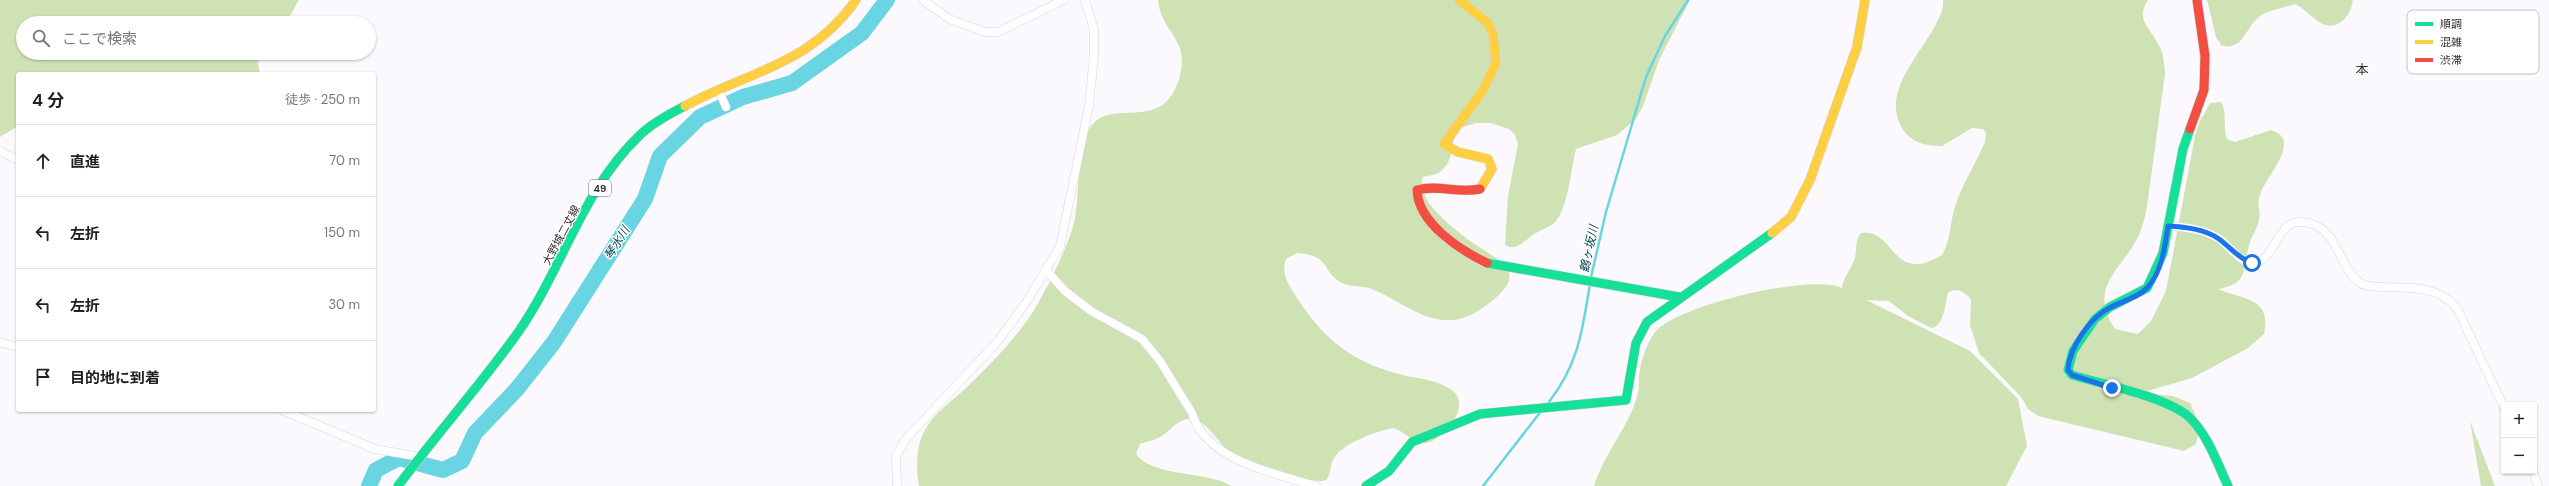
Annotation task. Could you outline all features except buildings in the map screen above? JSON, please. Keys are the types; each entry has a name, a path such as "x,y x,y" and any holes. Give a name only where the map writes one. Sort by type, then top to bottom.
{"street":[{"name":"大野城二丈線","path":"420,457 498,357 533,308 588,208 614,166 630,145 669,114 790,60 804,51 841,18 856,0"},
{"path":"923,0 949,19 985,32 998,32 1064,0"},
{"path":"897,486 896,456 905,440 998,341 1046,270 1060,246 1089,106 1095,39 1085,0"},
{"path":"1459,0 1488,23 1493,34 1496,63 1494,71 1483,90 1444,144 1448,149 1459,153 1464,152 1488,159 1492,169 1481,189 1473,191 1427,186 1417,190 1415,196 1418,205 1446,237 1487,262 1679,297"},
{"path":"1366,486 1390,471 1412,442 1480,414 1535,407 1626,400 1636,343 1646,322 1679,297 1692,292 1761,243 1791,217 1810,180 1850,68 1857,47 1865,0"},
{"path":"2197,0 2205,56 2204,90 2183,149 2163,253 2151,283 2141,293 2110,307 2095,319 2073,351 2068,370 2072,375 2155,401 2188,415 2203,436 2228,486"},
{"path":"719,91 725,104"},
{"path":"0,151 16,159"},
{"path":"2168,226 2194,228 2218,238 2246,261 2252,263 2262,260 2270,252 2286,227 2295,223 2313,224 2323,230 2335,245 2349,272 2359,282 2367,286 2405,287 2439,293 2449,297 2458,308 2501,402"},
{"path":"1046,270 1065,290 1091,311 1142,339 1160,361 1192,413 1194,421 1214,445 1234,459 1256,468 1316,486"},
{"path":"0,342 16,346"},
{"path":"291,412 375,449 420,457"},
{"name":"49","path":"398,486 420,457"},
{"path":"2534,474 2538,486"}],"green space":[{"path":"0,0 299,0 290,16 16,16 16,60 259,60 260,72 16,72 16,127 0,137"},
{"path":"1158,0 1690,0 1660,58 1643,106 1636,119 1617,135 1576,149 1563,208 1555,222 1546,228 1518,246 1509,247 1505,245 1508,196 1518,144 1515,135 1509,129 1491,123 1476,123 1457,129 1447,164 1438,173 1423,177 1422,186 1425,196 1440,216 1476,245 1496,258 1508,271 1510,277 1507,285 1500,294 1488,304 1472,314 1457,320 1443,320 1429,317 1416,312 1372,289 1348,285 1340,282 1334,278 1320,260 1308,254 1297,253 1286,259 1284,270 1285,276 1299,301 1319,327 1342,348 1354,356 1383,369 1442,384 1454,392 1458,399 1459,407 1457,415 1446,431 1439,437 1432,441 1420,443 1393,428 1369,435 1351,444 1337,454 1333,460 1326,480 1318,481 1306,480 1276,472 1247,461 1228,450 1202,423 1196,420 1186,419 1158,438 1140,444 1136,454 1143,461 1154,467 1222,481 1232,486 919,486 917,466 919,444 928,426 943,408 983,371 1015,336 1035,309 1049,284 1068,241 1075,218 1082,148 1090,128 1099,119 1110,115 1148,111 1159,107 1170,98 1178,82 1182,68 1182,56 1175,38 1160,12"},
{"path":"1943,0 2148,0 2144,7 2143,18 2160,47 2165,74 2148,200 2141,230 2131,249 2110,279 2106,290 2105,301 2107,314 2115,329 2138,334 2151,321 2166,291 2195,136 2199,123 2210,103 2221,102 2224,111 2227,139 2235,142 2271,130 2279,134 2284,140 2283,152 2280,159 2261,191 2258,203 2260,214 2257,228 2250,242 2241,278 2229,287 2218,289 2246,298 2260,306 2264,313 2264,334 2248,348 2192,378 2140,393 2173,396 2190,403 2200,425 2196,444 2184,451 2038,416 2028,409 2021,397 1979,353 1970,325 1971,300 1963,292 1954,290 1948,293 1942,319 1936,326 1931,328 1908,316 1889,301 1866,300 1970,351 2018,399 2027,446 2006,486 1594,486 1598,474 1634,405 1639,390 1641,364 1649,343 1657,330 1671,320 1718,302 1777,288 1826,284 1842,288 1844,280 1855,258 1857,241 1861,233 1872,234 1881,239 1903,260 1913,264 1925,263 1942,255 1945,250 1957,201 1985,142 1986,133 1983,129 1972,128 1942,146 1919,143 1910,137 1902,128 1897,115 1896,102 1899,88 1905,75 1940,17 1943,7"},
{"path":"2207,0 2353,0 2351,9 2346,18 2334,25 2328,26 2322,24 2295,4 2262,15 2254,22 2244,37 2235,45 2222,46 2216,37"},
{"path":"2470,421 2495,486 2481,486"}],"waterway":[{"name":"琴水川","path":"369,486 376,470 399,458 443,470 462,461 475,433 517,389 554,342 645,199 660,156 700,117 743,97 792,83 862,33 887,0"},
{"name":"鶴ヶ坂川","path":"1591,277 1606,212 1646,77 1665,36 1688,0"},
{"name":"鶴ヶ坂川","path":"1549,402 1567,374 1578,346 1590,284"},
{"name":"鶴ヶ坂川","path":"1483,486 1542,410"}],"traffic: fast":[{"path":"398,486 490,371 519,331 548,282 588,205 603,180 620,157 649,127 685,106"},
{"path":"2190,129 2183,149 2163,253 2147,288 2110,307 2095,319 2073,351 2068,370 2072,375 2134,392 2166,403 2189,417 2202,432 2228,486"},
{"path":"1366,486 1389,471 1412,442 1480,414 1626,400 1636,343 1647,322 1772,233"},
{"path":"1487,263 1679,297"}],"traffic: slow":[{"path":"685,106 799,53 819,39 838,22 856,0"},
{"path":"1459,0 1488,23 1493,34 1496,63 1483,90 1444,144 1458,152 1488,159 1492,169 1480,189"},
{"path":"1772,233 1791,217 1810,180 1857,47 1865,0"}],"traffic: jam":[{"path":"2190,129 2204,90 2205,56 2197,0"},
{"path":"1480,189 1464,190 1425,188 1417,190 1419,202 1432,224 1453,243 1487,263"}],"district":[{"name":"本","path":"2362,69"}],"route":[{"path":"2112,388 2072,375 2068,370 2069,362 2073,351 2084,333 2102,312 2141,293 2151,283 2163,253 2168,226 2194,228 2218,238 2246,261 2252,263"}]}
